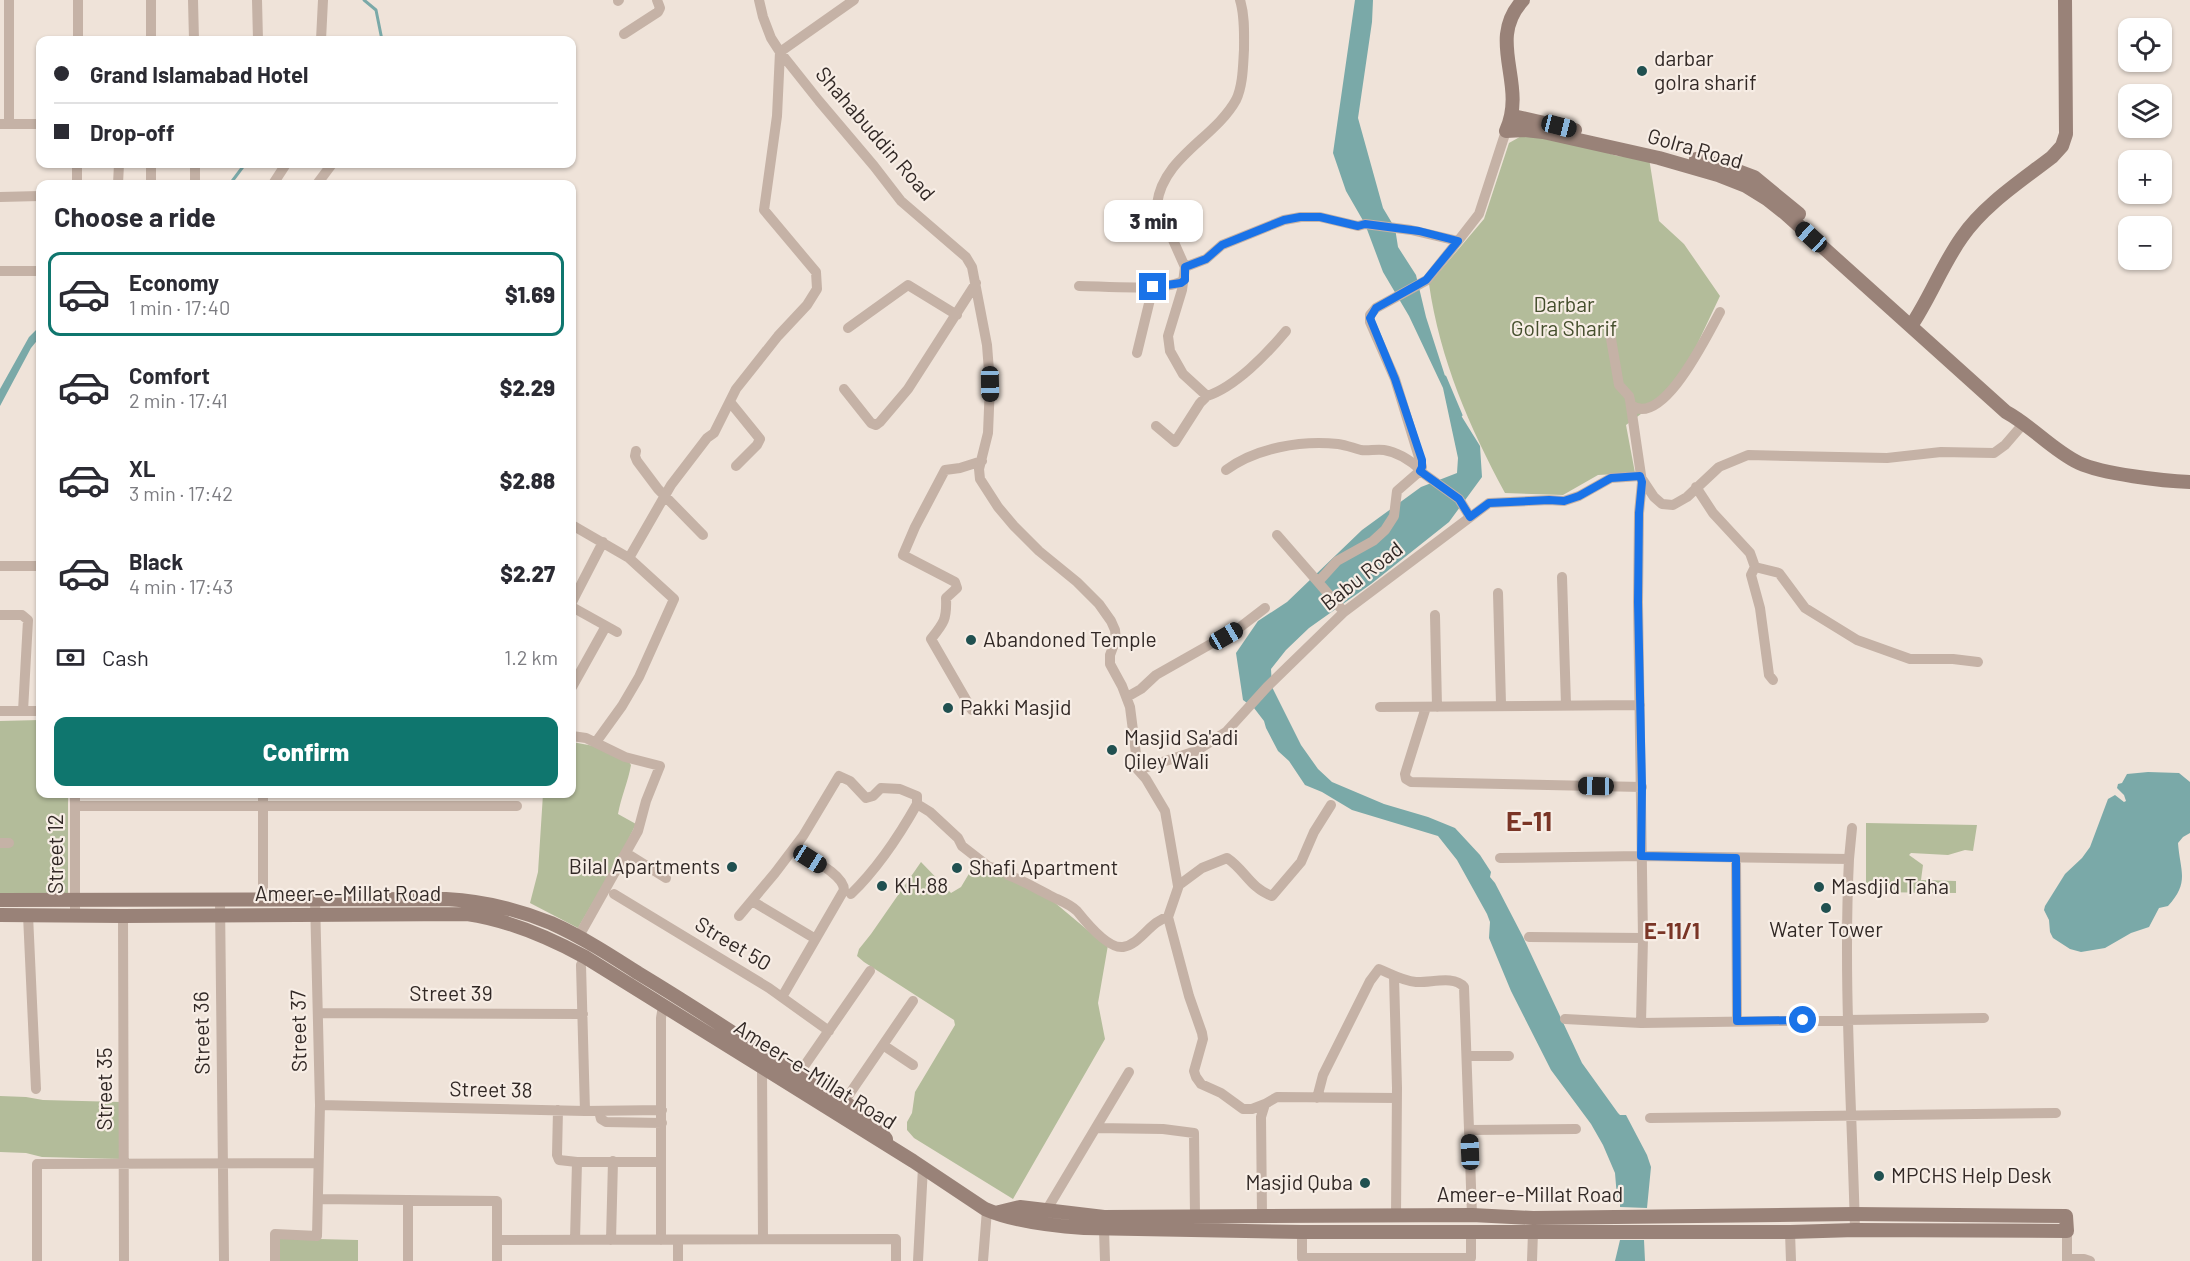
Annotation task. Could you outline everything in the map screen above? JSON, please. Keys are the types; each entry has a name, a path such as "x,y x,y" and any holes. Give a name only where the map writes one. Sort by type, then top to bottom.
{"main road":[{"path":"1506,131 1513,116 1514,96 1505,42 1511,16 1523,0"},
{"path":"1913,323 1935,279 1961,237 1977,218 2052,157 2062,146 2066,134 2065,0"},
{"name":"Golra Road","path":"1513,116 1676,154 1730,168 1754,177 1784,200 1913,323"},
{"name":"Golra Road","path":"1506,131 1543,132 1601,145 1688,167 1746,186 1786,214 2015,409 2022,421 2055,448 2080,463 2100,469 2190,482"},
{"name":"Ameer-e-Millat Road","path":"0,900 473,900 522,912 579,936 844,1102 873,1124 892,1148"},
{"name":"Ameer-e-Millat Road","path":"0,915 467,914 485,917 523,928 585,957 892,1148"},
{"path":"663,1006 672,993"},
{"path":"892,1148 991,1212 1053,1226 1104,1223"},
{"name":"Ameer-e-Millat Road","path":"991,1212 1020,1207 1104,1223 1302,1232 2067,1231 2067,1216 1854,1214 1533,1218 1472,1215 1195,1215 1104,1223"},
{"path":"1302,1216 1302,1232"},
{"path":"1533,1218 1533,1232"}],"street":[{"path":"9,0 4,124 36,124"},
{"path":"78,0 78,36"},
{"path":"151,0 151,36"},
{"path":"193,0 194,36"},
{"path":"257,0 258,36"},
{"path":"321,36 322,0"},
{"path":"624,34 658,12 660,8 657,0"},
{"name":"Shahabuddin Road","path":"759,0 771,38 780,52 901,201 966,257 972,267 987,345 990,384 988,433 982,461"},
{"path":"628,558 671,485 707,438 714,433 736,389 778,336 807,305 817,289 816,272 764,210 777,116 780,52 854,0"},
{"path":"1207,396 1183,374 1172,358 1168,345 1169,330 1185,280 1185,267 1157,204 1158,193 1182,156 1222,119 1237,98 1243,69 1244,36 1240,0"},
{"path":"1321,585 1337,561 1373,541 1385,530 1394,516 1397,491 1420,470 1422,460 1402,398 1370,318 1376,308 1426,280 1479,214 1506,131"},
{"path":"0,197 36,196"},
{"path":"1185,267 1206,259 1222,245 1284,220 1300,217 1320,217 1358,226 1365,224 1395,228 1458,241"},
{"path":"0,271 36,271"},
{"path":"1079,286 1153,287 1177,284 1185,280"},
{"path":"844,389 871,423 876,425 880,422 908,389 976,283"},
{"path":"848,328 908,285 957,315"},
{"path":"1137,353 1153,287"},
{"path":"1631,405 1638,409 1650,408 1662,398 1693,362 1720,312"},
{"path":"1156,426 1175,442 1202,399 1222,391 1229,383 1236,380 1267,353 1286,331"},
{"path":"1610,333 1619,385 1629,396 1631,405 1642,482 1639,513 1638,591 1642,787 1641,1023"},
{"path":"730,402 760,439 736,466"},
{"path":"1640,476 1654,498 1662,504 1674,505 1687,497 1719,467 1748,454 1887,458 1941,452 1994,453 2005,445 2022,421"},
{"path":"1226,470 1253,455 1268,450 1316,444 1337,444 1364,450 1389,452 1420,470 1459,499 1470,517"},
{"path":"636,451 637,461 665,496 703,535"},
{"path":"982,461 979,469 980,479 998,507 1039,551 1090,594 1112,621 1116,639 1110,654 1110,664 1127,697 1138,770 1165,811 1178,886 1168,917 1188,996 1203,1039 1194,1071 1196,1077 1201,1084 1221,1093 1243,1109 1252,1109 1277,1097 1397,1098"},
{"path":"972,711 931,639 945,621 946,598 957,588 956,582 903,555 945,471 982,461"},
{"name":"Babu Road","path":"1138,770 1196,751 1226,732 1267,687 1344,612 1489,503 1564,501 1579,496 1611,478 1640,476"},
{"path":"1696,487 1713,513 1750,553 1755,567 1751,575 1760,608 1769,675 1773,680"},
{"path":"576,527 628,558 674,599 639,677 622,706 596,742"},
{"path":"1277,536 1344,612"},
{"path":"576,594 603,542"},
{"path":"0,566 36,566"},
{"path":"1755,567 1779,573 1805,608 1857,640 1910,659 1953,658 1978,662"},
{"path":"1562,577 1566,705"},
{"path":"1498,593 1501,704"},
{"path":"576,608 617,632"},
{"path":"1127,697 1144,687 1156,675 1239,628 1265,608"},
{"path":"0,615 22,615 28,620 23,711"},
{"path":"1435,615 1432,707 1405,774 1406,779 1411,782 1642,787"},
{"path":"576,680 606,626"},
{"path":"1380,707 1501,704 1640,705"},
{"path":"0,711 36,711"},
{"path":"576,737 596,742 625,757 660,766 646,801 638,831 579,936"},
{"path":"739,915 794,848 837,776 850,781 866,798 873,796 881,788 895,788 917,796 917,804 879,863 868,878 851,894"},
{"name":"Street 12","path":"75,798 75,915"},
{"path":"263,798 263,900"},
{"path":"917,804 941,821 958,838 962,846 989,867 1004,870 1008,875 1075,909 1094,930 1115,945 1126,946 1158,921 1168,917"},
{"path":"1178,886 1202,868 1227,858 1239,867 1258,890 1272,896 1301,862 1314,832 1331,805"},
{"path":"75,806 517,806"},
{"path":"1852,828 1846,923 1847,1019 1855,1230"},
{"path":"782,997 814,938 844,890 844,885 834,873 794,848"},
{"path":"626,852 666,878"},
{"path":"1500,858 1641,856 1849,859"},
{"path":"1736,858 1737,1021"},
{"name":"Street 50","path":"614,894 782,997 828,1031"},
{"name":"Street 37","path":"275,1261 275,1234 317,1236 320,1105 315,899"},
{"name":"Street 36","path":"220,901 224,1261"},
{"path":"752,901 814,938"},
{"path":"28,915 36,1089"},
{"name":"Street 35","path":"123,916 124,1261"},
{"path":"1529,937 1643,938"},
{"path":"585,957 581,965 585,1111"},
{"path":"1317,1098 1323,1075 1370,981 1379,969 1417,982 1450,981 1462,984 1467,1056 1472,1215"},
{"path":"798,1075 870,971"},
{"path":"1394,976 1397,1098 1396,1216"},
{"path":"844,1102 913,1001"},
{"path":"661,1240 661,1018 663,1006"},
{"name":"Street 39","path":"318,1013 583,1014"},
{"path":"1565,1019 1641,1023 1984,1018"},
{"path":"883,1045 913,1065"},
{"path":"1467,1056 1509,1056"},
{"path":"762,1068 763,1239"},
{"path":"1046,1211 1129,1072"},
{"path":"1262,1215 1261,1117 1264,1104"},
{"name":"Street 38","path":"320,1105 585,1111 662,1110"},
{"path":"558,1110 557,1155 559,1160 564,1162 661,1162"},
{"path":"599,1111 601,1119 606,1122 662,1123"},
{"path":"1650,1118 2056,1113"},
{"path":"1095,1128 1163,1129 1194,1133 1195,1215"},
{"path":"1470,1130 1576,1129"},
{"path":"611,1240 613,1161"},
{"path":"575,1240 577,1162"},
{"path":"37,1261 37,1164 318,1164"},
{"path":"918,1261 923,1167"},
{"path":"318,1199 497,1202 497,1261"},
{"path":"408,1200 408,1261"},
{"path":"983,1261 991,1212"},
{"path":"1104,1223 1105,1261"},
{"path":"2067,1231 2067,1260 2090,1261"},
{"path":"1302,1232 1302,1258 1471,1258 1471,1233"},
{"path":"1532,1261 1533,1232"},
{"path":"1790,1232 1791,1261"},
{"path":"497,1240 896,1239 896,1261"},
{"path":"678,1240 678,1261"}],"green space":[{"name":"Darbar Golra Sharif","path":"1525,134 1560,137 1617,156 1649,158 1659,221 1684,244 1720,296 1684,372 1645,411 1626,425 1635,473 1598,475 1563,495 1505,493 1479,443 1448,366 1429,284 1484,219 1509,143"},
{"path":"36,720 36,798 68,798 68,902 0,900 0,721"},
{"path":"576,743 605,748 629,762 630,771 618,814 636,824 578,928 530,903 538,872 543,798 576,798"},
{"path":"1866,823 1977,825 1973,851 1965,850 1948,855 1911,853 1909,855 1923,865 1921,880 1956,881 1956,893 1866,892"},
{"path":"921,862 951,893 961,887 976,862 1054,902 1108,945 1098,1003 1105,1039 1013,1199 914,1138 907,1130 915,1092 955,1025 954,1020 857,956 859,949"},
{"path":"0,1096 43,1100 121,1102 122,1159 42,1157 26,1153 0,1152"},
{"path":"279,1238 358,1240 358,1261 279,1261"}],"water":[{"path":"1355,0 1373,0 1358,118 1383,208 1395,228 1398,247 1416,275 1426,317 1446,379 1462,417 1480,446 1482,477 1449,522 1371,584 1309,628 1286,650 1271,669 1272,687 1301,745 1318,769 1332,782 1384,804 1455,828 1480,855 1491,872 1490,877 1523,937 1582,1063 1618,1113 1626,1115 1647,1155 1651,1167 1647,1208 1620,1207 1615,1173 1603,1145 1591,1124 1551,1070 1511,991 1489,938 1490,922 1487,914 1457,860 1438,836 1352,810 1322,792 1305,785 1289,761 1278,751 1264,721 1254,708 1243,700 1236,653 1258,621 1287,602 1362,530 1421,487 1457,473 1458,458 1443,388 1409,316 1383,272 1365,224 1346,191 1333,153"},
{"path":"36,330 36,342 0,406 0,389 29,337"},
{"path":"2179,773 2190,782 2190,833 2178,843 2182,876 2179,890 2168,906 2159,908 2149,927 2131,933 2105,948 2081,952 2070,949 2053,938 2044,910 2045,906 2065,874 2090,847 2108,799 2115,795 2124,802 2126,801 2117,788 2118,784 2122,783 2127,774"},
{"path":"1620,1240 1644,1240 1645,1261 1615,1261"}],"waterway":[{"path":"364,0 376,10 381,36"},
{"path":"233,180 242,168"},
{"path":"1445,377 1461,415"}],"place":[{"name":"darbar golra sharif","path":"1642,71"},
{"name":"Abandoned Temple","path":"971,640"},
{"name":"Pakki Masjid","path":"948,708"},
{"name":"Masjid Sa'adi Qiley Wali","path":"1112,750"},
{"name":"Bilal Apartments","path":"732,867"},
{"name":"Shafi Apartment","path":"957,868"},
{"name":"KH.88","path":"882,886"},
{"name":"Masdjid Taha","path":"1819,887"},
{"name":"Water Tower","path":"1826,908"},
{"name":"MPCHS Help Desk","path":"1879,1176"},
{"name":"Masjid Quba","path":"1365,1183"}],"district":[{"name":"E-11","path":"1529,822"},
{"name":"E-11/1","path":"1672,931"}],"route":[{"path":"1153,287 1181,283 1185,280 1185,267 1206,259 1222,245 1274,223 1293,218 1308,216 1330,218 1358,226 1365,224 1401,228 1458,241 1426,280 1376,308 1370,318 1395,379 1422,460 1420,471 1459,499 1470,517 1489,503 1564,501 1579,496 1611,478 1640,476 1642,482 1639,513 1638,602 1642,787 1641,856 1736,858 1737,1021 1803,1020"}]}
